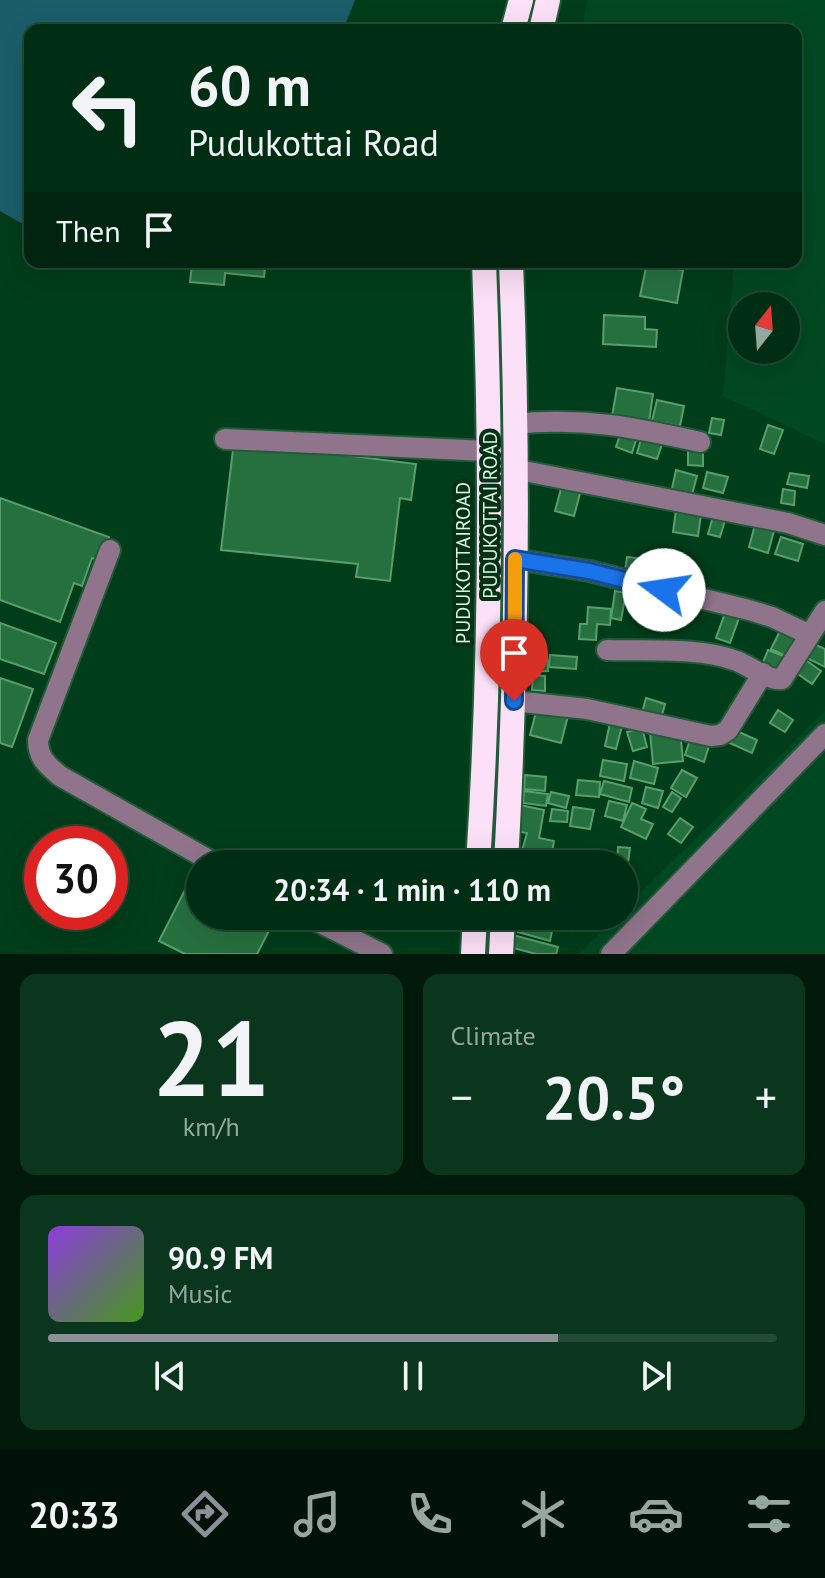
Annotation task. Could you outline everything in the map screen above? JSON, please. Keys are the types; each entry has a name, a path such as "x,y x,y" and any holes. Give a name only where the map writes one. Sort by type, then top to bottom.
{"highway":[{"path":"515,24 521,0"},
{"path":"542,24 548,0"},
{"name":"PUDUKOTTAIROAD","path":"479,850 487,720 484,268"},
{"name":"PUDUKOTTAI ROAD","path":"507,850 514,701 511,268"},
{"path":"473,954 474,930"},
{"path":"501,954 502,930"}],"street":[{"path":"513,424 598,422 700,442"},
{"path":"225,439 487,451"},
{"path":"514,469 788,523 825,535"},
{"path":"110,550 38,740 38,752 45,764 60,776 191,850"},
{"path":"515,559 589,571 749,610 810,635"},
{"path":"607,650 689,652 732,659 774,680 782,679 825,611"},
{"path":"514,701 587,709 711,736 720,735 728,730 763,673"},
{"path":"611,954 825,734"},
{"path":"335,930 382,954"}],"shaded area":[{"path":"587,0 825,0 825,444 723,396 728,335 728,364 800,364 800,292 732,292 734,268 802,268 802,24 583,24"},
{"path":"825,711 825,954 579,954 603,930 638,930 638,895"}],"water":[{"path":"0,0 355,0 345,24 24,24 24,225 0,211"}],"building":[{"path":"192,268 265,268 264,277 225,273 224,285 190,282"},
{"path":"646,268 683,270 677,303 640,296"},
{"path":"604,315 645,317 645,329 657,330 656,347 603,344"},
{"path":"617,388 653,394 649,422 612,416"},
{"path":"657,400 684,406 680,426 652,421"},
{"path":"712,418 724,420 721,435 709,433"},
{"path":"768,425 783,430 774,454 760,449"},
{"path":"622,429 638,434 632,453 616,447"},
{"path":"641,439 662,444 657,459 637,453"},
{"path":"234,441 416,464 411,500 400,498 390,581 356,577 358,564 221,550"},
{"path":"688,449 703,449 703,466 688,465"},
{"path":"676,470 697,476 691,498 671,493"},
{"path":"707,472 728,477 723,493 703,488"},
{"path":"790,473 809,476 807,488 787,484"},
{"path":"562,485 581,490 574,516 555,511"},
{"path":"783,489 795,491 794,505 781,503"},
{"path":"0,498 109,537 101,562 92,558 82,586 74,583 60,622 0,600"},
{"path":"676,510 701,514 698,536 673,532"},
{"path":"714,513 726,517 720,537 708,534"},
{"path":"756,521 775,527 768,553 749,547"},
{"path":"781,537 803,544 798,561 775,554"},
{"path":"627,557 644,559 642,579 624,577"},
{"path":"615,591 626,593 621,620 611,618"},
{"path":"588,607 611,609 610,625 597,624 596,640 579,639 580,624 587,624"},
{"path":"725,613 739,618 730,643 716,638"},
{"path":"0,623 56,643 44,674 0,659"},
{"path":"780,631 796,640 788,657 771,649"},
{"path":"812,643 825,649 825,667 805,657"},
{"path":"768,650 786,657 778,678 760,670"},
{"path":"547,653 548,671 528,672 527,654"},
{"path":"550,655 577,657 576,669 549,667"},
{"path":"800,656 821,671 812,684 791,669"},
{"path":"533,675 545,676 545,691 532,690"},
{"path":"0,678 33,689 12,747 0,743"},
{"path":"646,698 665,704 661,719 642,713"},
{"path":"537,708 568,716 561,743 530,735"},
{"path":"778,710 793,720 785,732 770,723"},
{"path":"610,723 622,726 616,749 605,746"},
{"path":"642,728 647,747 633,751 627,732"},
{"path":"730,728 757,740 752,753 725,741"},
{"path":"680,730 683,761 653,764 650,732"},
{"path":"691,737 710,743 704,762 685,755"},
{"path":"603,760 627,764 624,781 600,776"},
{"path":"634,761 658,768 654,784 630,778"},
{"path":"682,770 697,778 686,797 671,788"},
{"path":"525,775 546,777 545,791 524,789"},
{"path":"578,780 600,782 599,797 576,795"},
{"path":"604,781 632,788 629,802 600,794"},
{"path":"646,787 663,791 658,808 642,803"},
{"path":"524,791 548,794 546,806 523,803"},
{"path":"551,792 569,796 566,808 548,803"},
{"path":"672,792 681,798 672,812 663,807"},
{"path":"609,801 627,805 623,821 605,816"},
{"path":"632,803 646,809 641,819 653,824 646,839 621,827"},
{"path":"520,805 544,810 539,838 554,841 552,850 522,850 527,833 515,831"},
{"path":"573,807 594,810 590,829 570,826"},
{"path":"552,809 568,811 567,822 550,821"},
{"path":"680,818 693,827 681,843 668,834"},
{"path":"186,888 186,930 269,930 257,954 185,954 159,941"},
{"path":"518,930 552,930 550,941"},
{"path":"509,934 558,947 556,954 536,954 506,946"}],"slow traffic":[{"path":"515,559 515,618"}],"route":[{"path":"514,701 515,559 589,571 664,590"}]}
